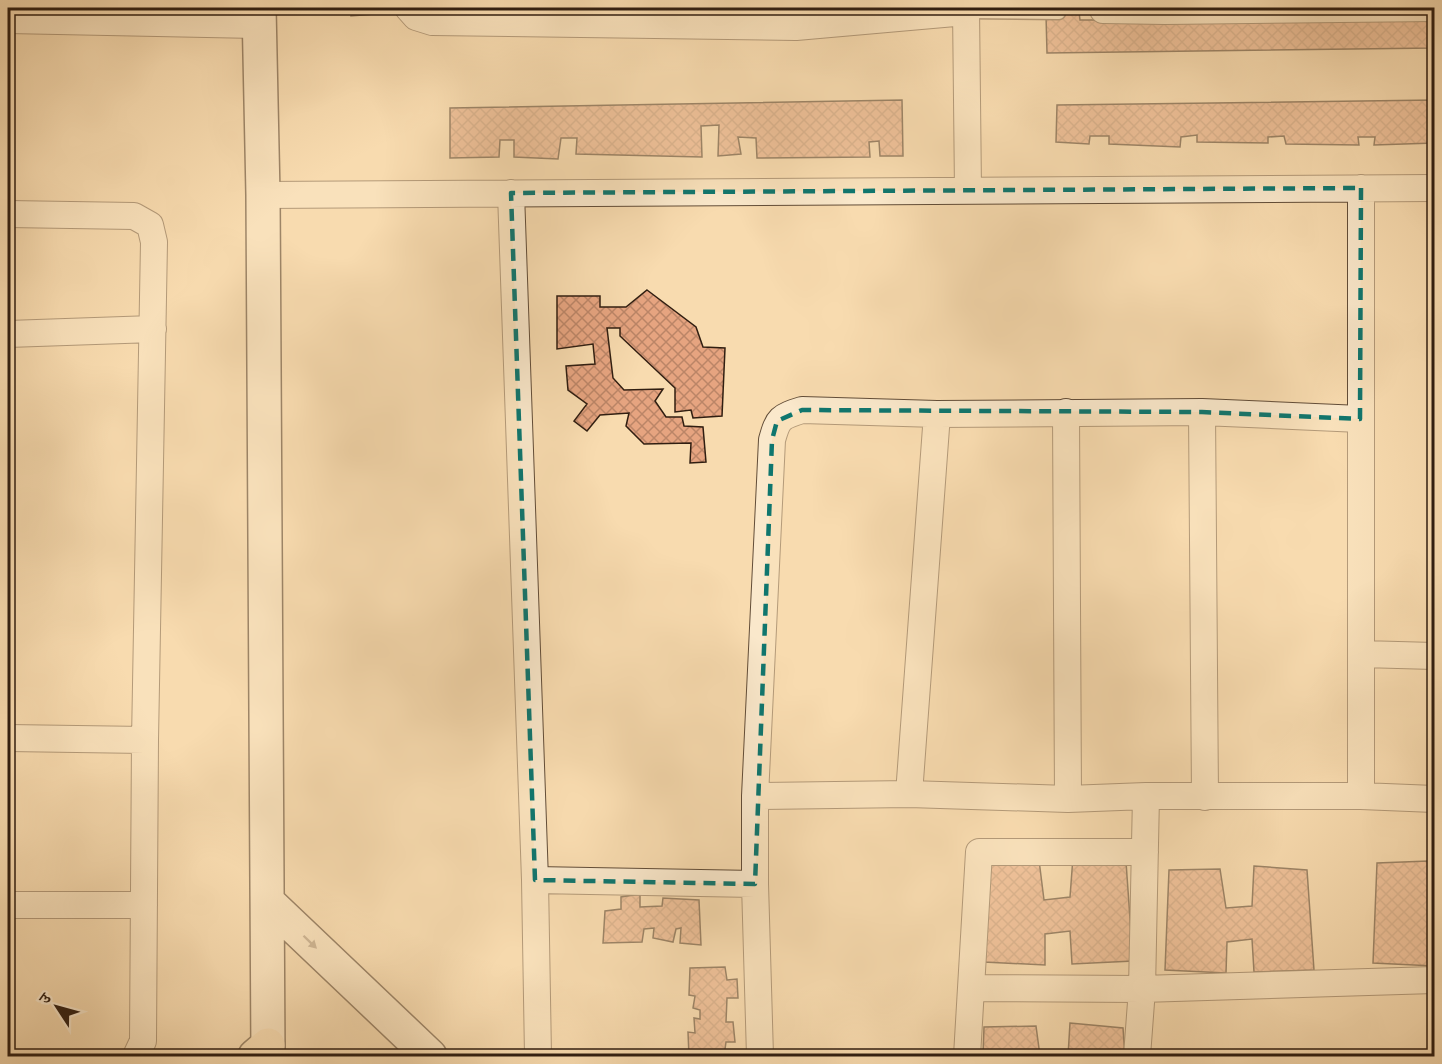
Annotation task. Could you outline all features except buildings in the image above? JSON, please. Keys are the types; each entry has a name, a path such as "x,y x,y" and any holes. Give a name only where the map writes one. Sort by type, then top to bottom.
{"street":[{"path":"408,8 416,17 432,22 575,16 796,17 966,10 968,191"},
{"path":"1103,10 1434,8"},
{"path":"8,20 39,14 259,16 263,195 268,902 263,1053"},
{"path":"1361,188 1361,796"},
{"path":"263,195 1434,188"},
{"path":"511,194 535,880 538,1056"},
{"path":"8,214 134,216 150,225 154,242 145,740 143,1041 136,1056"},
{"path":"8,334 153,329"},
{"path":"760,1056 755,796 772,440 777,421 785,415 802,410 937,414 1202,412 1360,419"},
{"path":"1066,412 1068,799"},
{"path":"1202,412 1205,797"},
{"path":"909,794 937,414"},
{"path":"1362,654 1434,656"},
{"path":"8,738 145,740"},
{"path":"755,796 909,794 1068,799 1146,796 1361,796 1434,799"},
{"path":"1137,1056 1142,989 1146,796"},
{"path":"967,1056 979,852 1145,852"},
{"path":"535,880 755,884"},
{"path":"268,902 430,1056"},
{"path":"8,905 144,905"},
{"path":"971,988 1142,989 1434,980"}],"lane":[{"path":"966,10 1059,13"}],"highlighted area":[{"path":"1361,188 1360,419 1202,412 802,410 777,421 772,440 755,884 535,880 511,193"}]}
